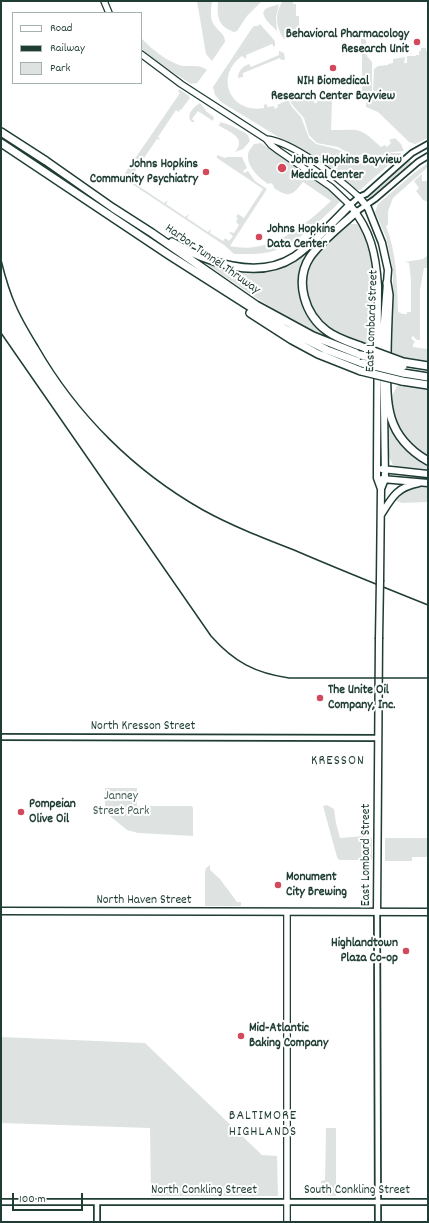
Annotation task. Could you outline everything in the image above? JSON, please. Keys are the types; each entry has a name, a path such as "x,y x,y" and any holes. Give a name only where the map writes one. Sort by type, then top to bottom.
{"highway":[{"name":"Harbor Tunnel Thruway","path":"1,132 152,233 226,285 283,320 313,336 361,355 403,367 428,377"},
{"name":"Harbor Tunnel Thruway","path":"1,143 169,255 285,329 327,350 362,363 428,370"},
{"path":"152,233 194,254 215,261 236,266 258,268 278,264 293,257 319,235 350,205"},
{"path":"356,212 323,242 311,256 304,271 303,291 307,307 321,327 331,334 403,367 428,366"},
{"path":"169,255 226,296 292,340 318,354 361,370 428,386"},
{"path":"387,283 389,295 387,382 388,408 398,434 412,450 428,461"}],"main road":[{"path":"104,1 109,12"},
{"name":"East Lombard Street","path":"142,55 181,84 266,139 279,151 331,187 350,205 365,226 373,245 377,264 377,478 381,489"},
{"name":"East Lombard Street","path":"266,139 284,143 319,165 359,197 372,218 382,243 388,270 382,334 385,479 381,489 380,519 377,912"},
{"path":"377,469 428,474"},
{"path":"377,478 428,483"},
{"path":"380,519 394,495 399,490 407,485 419,483"},
{"name":"North Haven Street","path":"1,911 428,912"},
{"path":"287,912 287,1222"}],"street":[{"path":"350,205 359,197 366,194 412,153 428,144"},
{"path":"356,212 375,199 418,162 428,156"},
{"name":"North Kresson Street","path":"1,737 378,738"},
{"name":"East Lombard Street","path":"377,912 378,1222"},
{"name":"North Conkling Street","path":"1,1202 287,1202"},
{"path":"97,1202 97,1222"},
{"name":"South Conkling Street","path":"287,1202 428,1202"}],"green space":[{"path":"197,1 212,1 211,14 213,23 225,39 225,42 212,61 206,54"},
{"path":"218,1 262,1 247,16 237,31 234,32 228,30 221,24 218,16"},
{"path":"283,1 293,1 293,4 296,4 296,16 299,16 299,33 284,39 279,30 277,20 278,10"},
{"path":"279,4 276,17 277,31 266,20 263,13 267,8"},
{"path":"260,24 275,41 275,46 274,47 272,44 246,55 246,59 242,56 234,64 229,73 228,83 230,92 242,105 252,108 264,108 264,105 266,104 268,107 274,106 275,109 278,107 277,105 288,100 301,117 309,138 316,144 337,149 353,157 368,155 379,157 392,153 401,153 360,190 349,186 303,153 221,102 215,95 213,87 252,28"},
{"path":"361,27 366,41 366,55 372,62 372,91 362,91 362,54 365,54 365,50 361,50"},
{"path":"142,39 159,54 174,63 182,66 197,66 207,70 197,83 191,84 159,63 142,49"},
{"path":"421,48 426,48 426,51 428,51 428,138 415,144 409,142 378,112 366,107 366,92 373,92 374,69 378,66 393,63 393,59 405,57 404,63 407,63 407,56 419,55"},
{"path":"279,51 284,53 284,60 281,60 280,58 243,73 243,77 238,78 241,69 245,66 249,64 251,67 279,55"},
{"path":"179,89 190,98 179,112 176,110 158,137 161,140 157,139 142,161 144,164 140,163 132,176 136,179 134,183 164,203 168,200 166,204 185,217 189,214 187,218 208,232 211,229 210,233 223,241 225,238 229,241 233,236 229,233 234,233 239,225 236,222 238,218 236,217 238,214 244,218 263,189 217,158 217,155 225,158 242,157 247,168 243,171 244,173 248,171 255,181 267,189 230,246 245,248 272,242 298,229 331,201 303,182 293,193 287,194 274,188 271,183 268,184 265,182 254,172 249,164 248,155 254,144 261,143 330,189 342,200 328,214 302,235 276,250 266,253 234,254 224,245 129,182 125,173 180,93 178,92"},
{"path":"295,97 304,97 304,100 314,100 314,103 317,103 317,101 332,101 331,130 354,130 363,132 381,147 385,145 387,147 391,143 389,140 395,138 401,144 404,151 378,156 367,154 353,156 338,147 317,143 309,135 304,118 289,100"},
{"path":"200,103 207,112 214,117 213,121 198,111 192,119 195,122 190,120 189,117 191,112"},
{"path":"220,122 230,125 245,133 248,135 250,141 243,149 235,152 239,146 239,140 228,130 218,125"},
{"path":"407,161 411,161 411,164 370,199 369,198 393,175 402,164"},
{"path":"428,163 428,167 393,198 388,211 388,225 386,226 390,237 397,279 398,312 402,314 411,312 411,280 409,263 405,262 423,259 428,255 427,268 424,268 420,290 420,340 417,340 413,336 411,338 415,342 413,347 428,349 428,362 410,359 390,353 393,280 392,265 386,237 375,212 378,204"},
{"path":"422,174 422,181 428,181 428,202 423,200 416,191 419,188 414,181"},
{"path":"350,224 357,224 364,232 369,245 375,301 374,348 343,336 327,327 322,323 312,308 307,295 306,283 308,271 313,260 330,240"},
{"path":"329,230 330,231 308,253 300,286 301,297 308,316 314,323 341,343 286,316 200,260 211,264 270,269"},
{"path":"398,384 428,390 428,456 414,447 405,437 395,419 392,396"},
{"path":"388,420 392,429 428,464 428,469 393,465 389,457"},
{"path":"428,487 428,502 402,503 394,500 399,494 406,490"},
{"name":"Janney Street Park","path":"105,788 137,788 137,806 192,806 193,836 138,833 127,830 105,812"},
{"path":"327,805 334,809 340,838 364,836 372,838 372,860 339,860 323,806"},
{"path":"385,838 428,838 428,857 412,857 412,861 385,861"},
{"path":"210,865 210,870 220,879 237,902 241,902 241,906 205,906 205,872 206,868"},
{"path":"1,1037 145,1043 262,1155 277,1156 278,1196 151,1196 150,1128 1,1123"},
{"path":"326,1128 336,1128 336,1196 321,1195 321,1181 325,1180"}],"railway":[{"path":"1,260 9,289 18,311 53,371 89,417 109,439 131,459 178,495 225,521 428,605"},
{"path":"1,333 211,636 228,653 255,669 289,678 428,678"}],"place":[{"name":"Behavioral Pharmacology Research Unit","path":"417,42"},
{"name":"NIH Biomedical Research Center Bayview","path":"333,68"},
{"name":"Johns Hopkins Bayview Medical Center","path":"282,168"},
{"name":"Johns Hopkins Community Psychiatry","path":"206,172"},
{"name":"Johns Hopkins Data Center","path":"259,237"},
{"name":"The Unite Oil Company, Inc.","path":"320,698"},
{"name":"Pompeian Olive Oil","path":"21,812"},
{"name":"Monument City Brewing","path":"278,885"},
{"name":"Highlandtown Plaza Co-op","path":"406,951"},
{"name":"Mid-Atlantic Baking Company","path":"241,1036"}],"district":[{"name":"KRESSON","path":"338,762"},
{"name":"BALTIMORE HIGHLANDS","path":"263,1126"}]}
